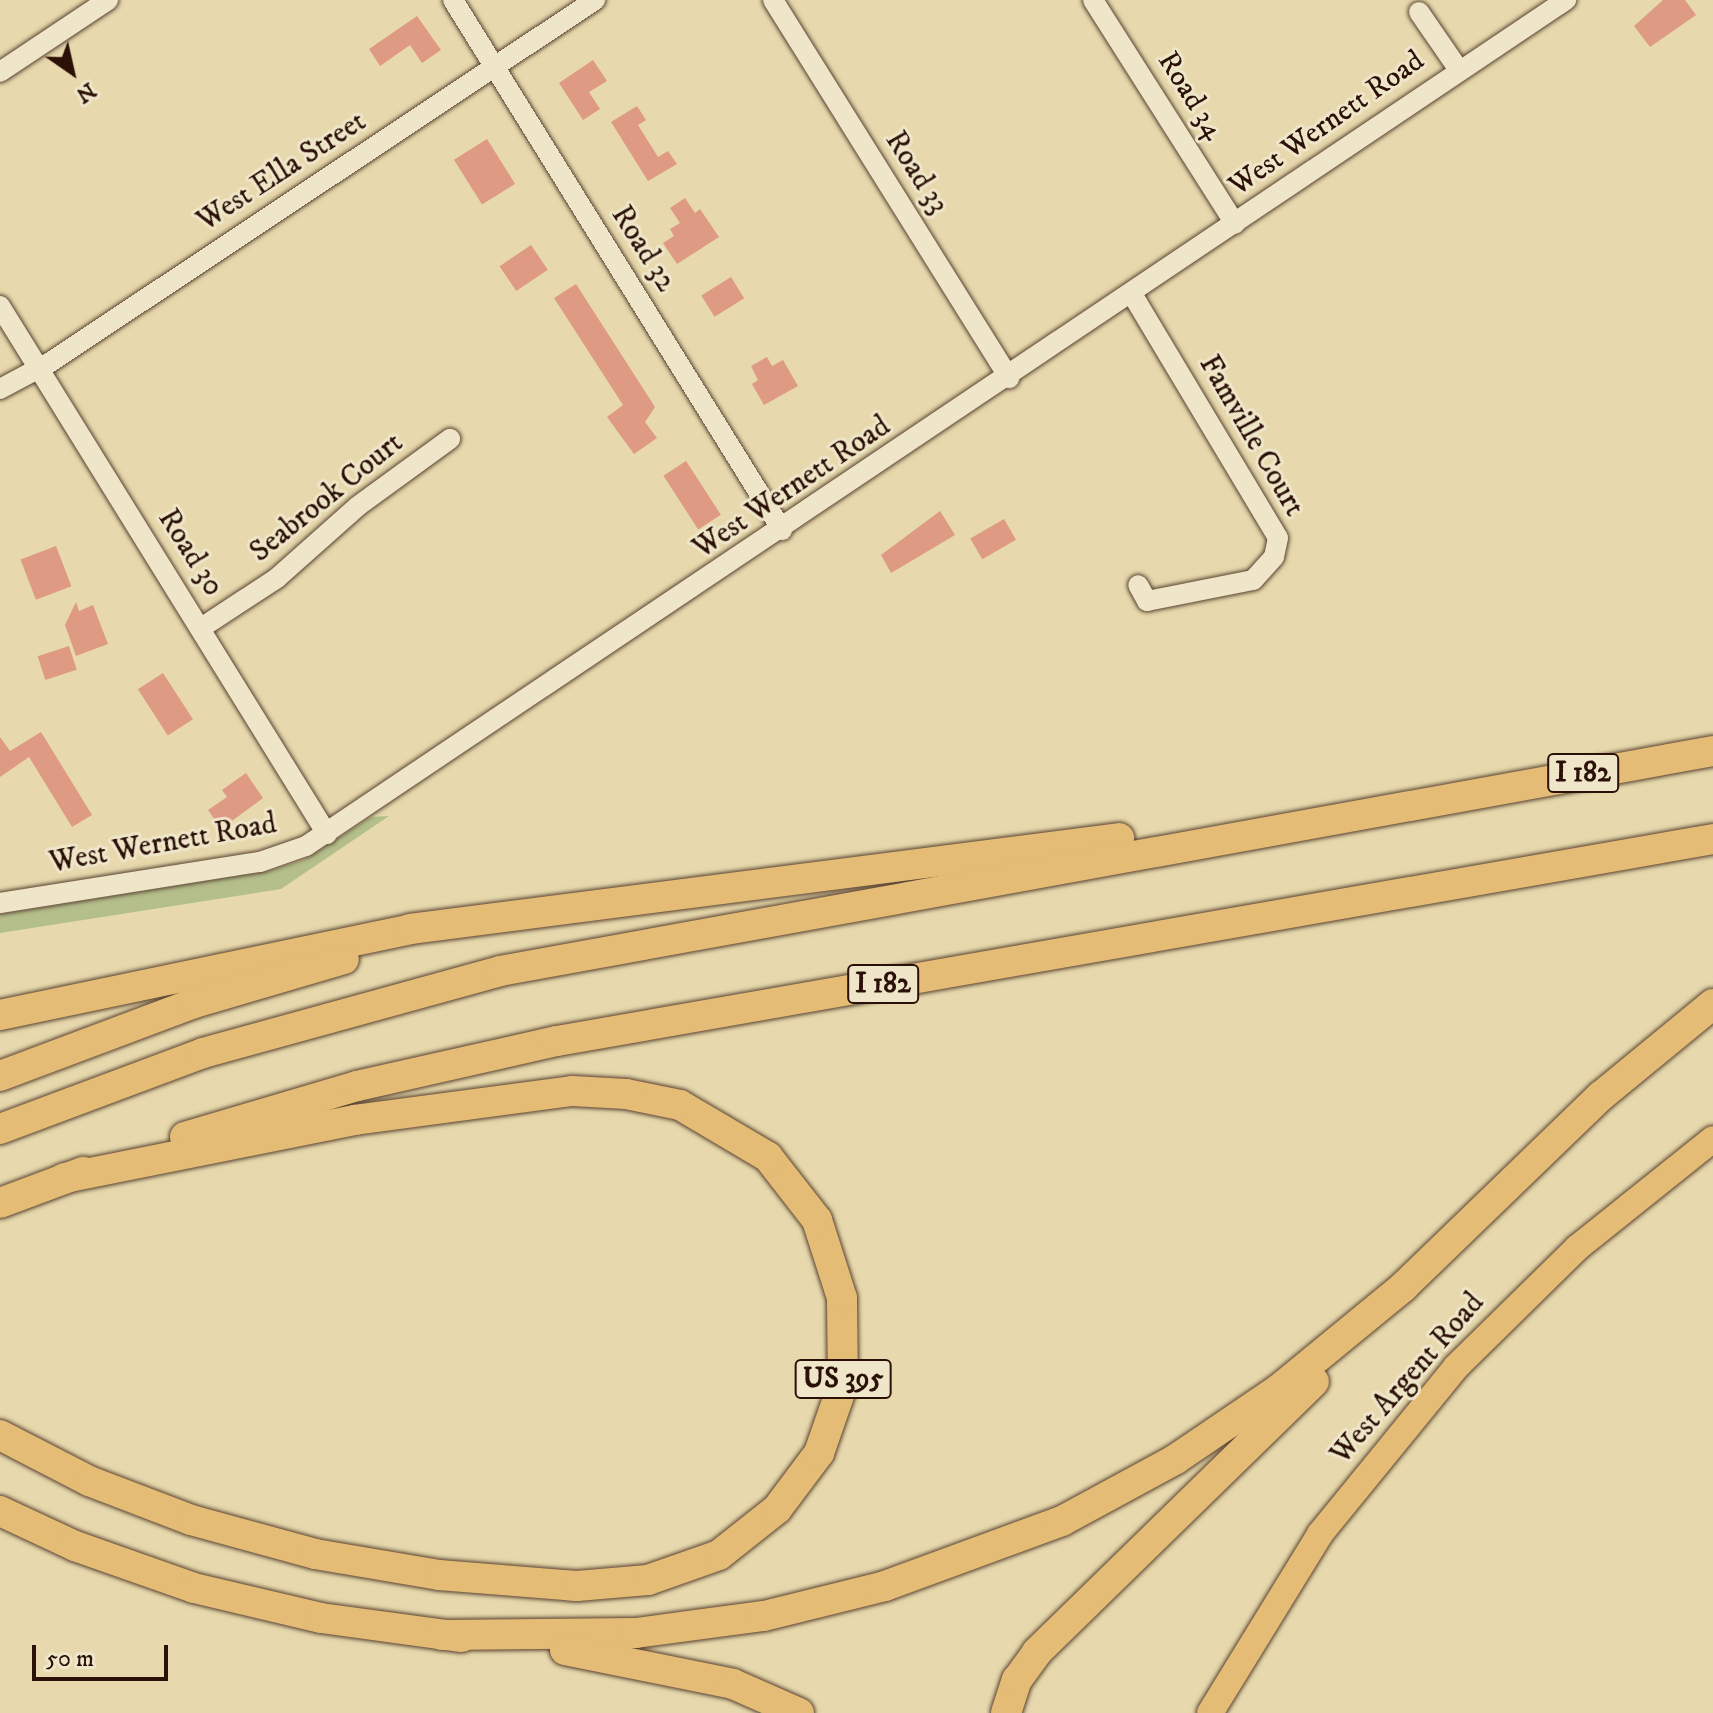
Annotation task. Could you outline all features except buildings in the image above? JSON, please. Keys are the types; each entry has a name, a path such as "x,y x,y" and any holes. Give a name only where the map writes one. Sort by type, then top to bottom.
{"highway":[{"name":"I 182","path":"0,1129 217,1049 500,971 1713,751"},
{"path":"0,1015 243,961 484,918 1453,796"},
{"name":"I 182","path":"0,1203 64,1178 357,1086 557,1041 1713,839"},
{"path":"0,1076 194,1003 484,918"},
{"path":"442,1635 700,1627 823,1604 1005,1546 1118,1493 1229,1426 1403,1287 1590,1105 1713,1004"},
{"name":"US 395","path":"0,1435 89,1481 147,1503 315,1554 439,1575 577,1586 648,1580 719,1555 777,1509 819,1453 843,1384 842,1298 817,1220 768,1157 680,1105 626,1094 572,1091 355,1120 64,1178"},
{"path":"1006,1713 1017,1680 1037,1652 1379,1319 1403,1287"},
{"path":"0,1511 89,1551 194,1588 321,1618 608,1655 733,1684 799,1713"}],"main road":[{"name":"West Argent Road","path":"1210,1713 1320,1534 1456,1367 1577,1248 1713,1139"}],"street":[{"path":"0,72 108,0"},
{"name":"Road 32","path":"453,0 782,530"},
{"name":"West Ella Street","path":"0,389 39,367 595,0"},
{"name":"Road 33","path":"773,0 1009,378"},
{"name":"Road 34","path":"1093,0 1235,224"},
{"name":"West Wernett Road","path":"0,903 260,862 327,834 1009,378 1566,0"},
{"path":"1419,12 1459,70"},
{"name":"Famville Court","path":"1132,294 1278,538 1270,564 1253,580 1147,601 1138,585"},
{"name":"Road 30","path":"0,306 327,834"},
{"name":"Seabrook Court","path":"201,628 277,578 358,506 450,439"}],"green space":[{"path":"389,816 281,889 0,933 0,914 269,871 304,860 371,817"}]}
